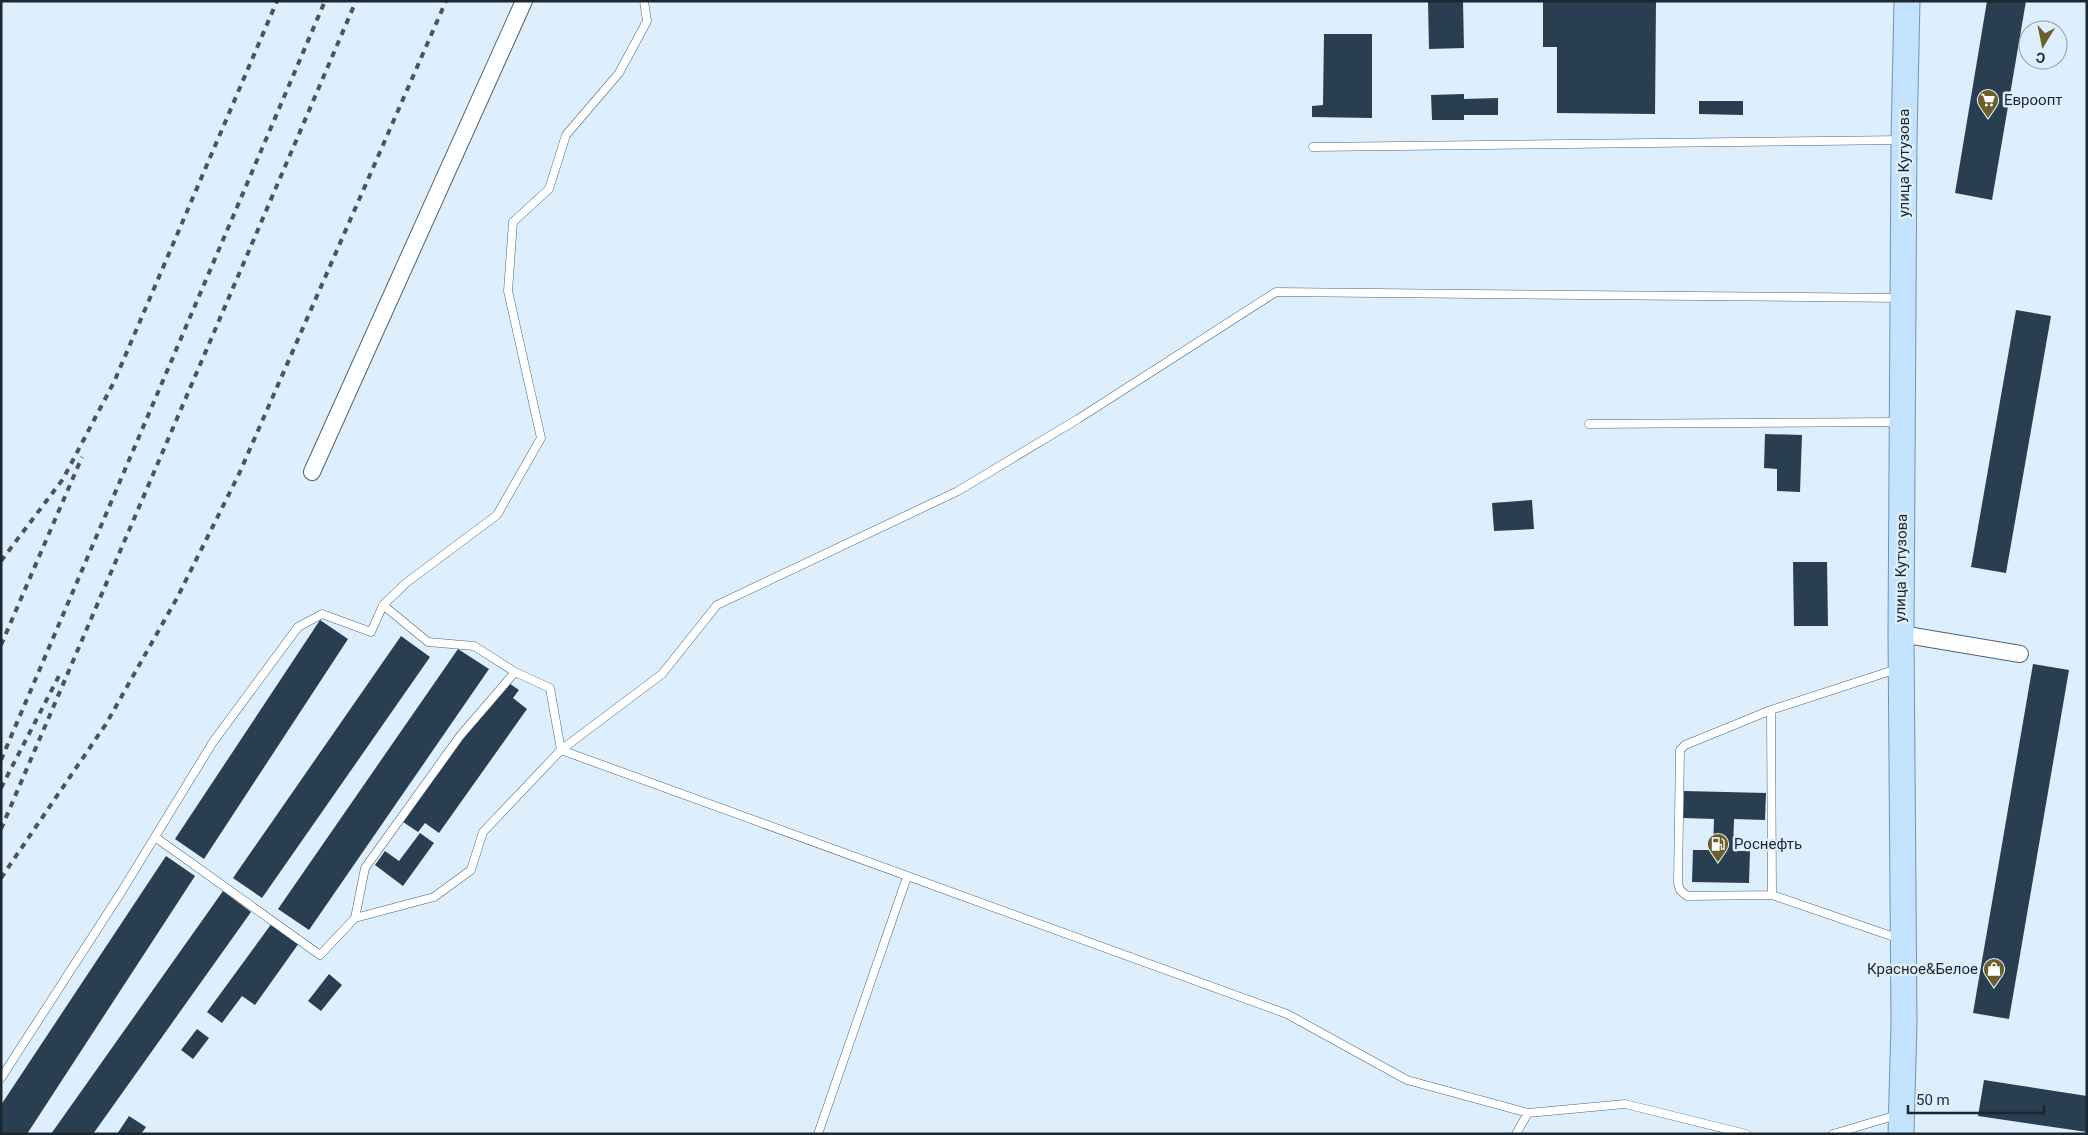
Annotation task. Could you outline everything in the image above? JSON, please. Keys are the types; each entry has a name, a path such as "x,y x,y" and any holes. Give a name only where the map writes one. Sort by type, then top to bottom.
{"main road":[{"name":"улица Кутузова","path":"1901,1124 1904,1023 1901,634 1904,140 1907,1"}],"street":[{"path":"312,472 524,1"},
{"path":"1901,634 2020,654"}],"lane":[{"path":"1,1078 155,837 213,742 298,627 322,614 371,632 383,605 406,584 497,515 541,438 508,291 513,222 549,189 566,135 619,73 646,22 644,1"},
{"path":"1313,147 1904,140"},
{"path":"155,837 320,954 355,918 434,897 471,870 483,832 562,750 662,674 717,605 958,491 1078,420 1276,292 1904,298"},
{"path":"1589,424 1903,422"},
{"path":"383,605 428,642 474,646 515,672 550,688 562,750"},
{"path":"1901,667 1771,710 1685,745 1680,750 1678,883 1680,890 1687,896 1772,895 1902,940"},
{"path":"355,918 365,868 460,736 515,672"},
{"path":"1771,710 1772,895"},
{"path":"562,750 1287,1014 1407,1080 1528,1113 1625,1104 1746,1134"},
{"path":"818,1134 907,877"},
{"path":"1516,1134 1528,1113"},
{"path":"1833,1134 1901,1124"}],"building":[{"path":"1428,1 1463,1 1464,48 1429,49"},
{"path":"1543,1 1656,1 1655,114 1557,113 1557,47 1543,47"},
{"path":"1987,1 2026,1 2023,20 2018,20 2018,48 1992,200 1955,193"},
{"path":"1324,34 1372,34 1372,118 1312,117 1312,106 1323,105"},
{"path":"1464,94 1464,99 1498,98 1498,115 1464,115 1464,120 1432,120 1431,95"},
{"path":"1699,101 1743,101 1743,115 1699,114"},
{"path":"2016,310 2051,316 2006,573 1971,567"},
{"path":"1765,434 1802,435 1800,492 1777,491 1777,469 1764,468"},
{"path":"1532,500 1534,529 1494,531 1492,503"},
{"path":"1793,562 1827,562 1828,626 1794,626"},
{"path":"320,620 348,639 204,859 175,839"},
{"path":"401,636 430,657 262,898 233,878"},
{"path":"458,649 489,669 309,930 278,909"},
{"path":"2033,664 2069,670 2009,1019 1973,1013"},
{"path":"503,679 519,690 513,698 527,709 439,833 425,823 418,832 403,822"},
{"path":"1684,791 1766,793 1765,820 1734,819 1733,851 1750,851 1749,883 1692,882 1693,850 1713,850 1714,819 1683,818"},
{"path":"420,833 434,843 403,886 375,865 385,851 399,861"},
{"path":"166,856 195,876 27,1134 1,1134 1,1105"},
{"path":"223,891 251,912 93,1134 51,1134"},
{"path":"272,923 299,943 255,1005 242,996 222,1023 207,1012"},
{"path":"329,974 342,985 321,1011 308,1001"},
{"path":"197,1029 209,1038 193,1059 181,1050"},
{"path":"1984,1080 2087,1096 2087,1132 1978,1116"},
{"path":"129,1116 146,1127 141,1134 117,1134"}],"railway":[{"path":"1,561 63,479 114,382 277,1"},
{"path":"1,760 325,1"},
{"path":"1,829 356,1"},
{"path":"1,878 106,724 177,598 239,474 446,1"},
{"path":"1,645 82,457"},
{"path":"1,788 61,672"}],"place":[{"name":"Евроопт","path":"1988,119"},
{"name":"Роснефть","path":"1718,863"},
{"name":"Красное&Белое","path":"1994,988"}]}
